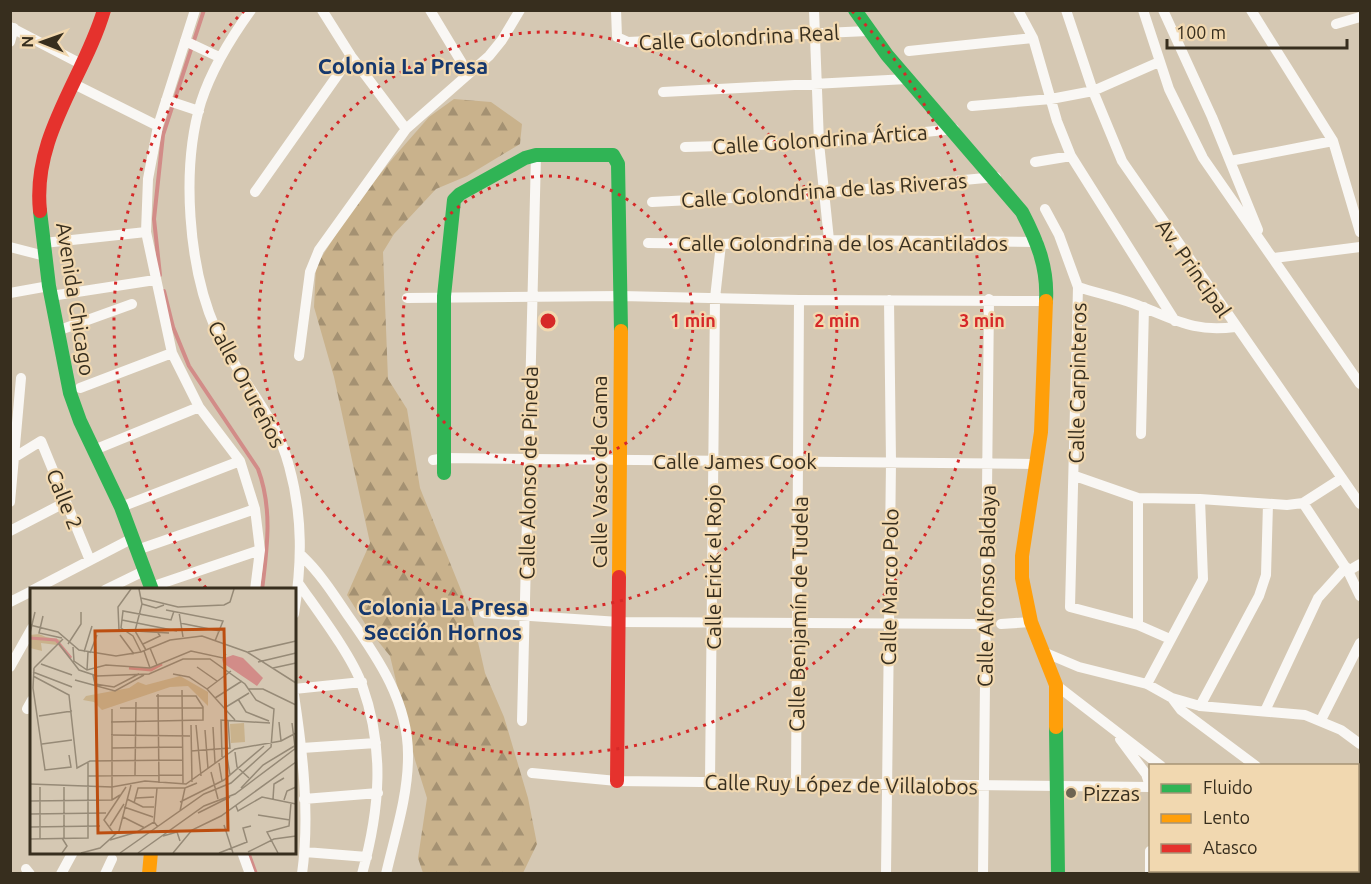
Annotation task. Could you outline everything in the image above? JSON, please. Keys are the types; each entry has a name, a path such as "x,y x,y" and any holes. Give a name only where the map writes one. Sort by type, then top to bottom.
{"street":[{"name":"Avenida Chicago","path":"104,10 95,41 49,134 43,154 38,191 50,291 70,393 80,421 121,507 152,588"},
{"path":"195,10 158,126 148,179 146,232 172,353 199,406 240,461 255,509 260,550 255,588"},
{"name":"Calle Orureños","path":"251,10 219,57 198,111 189,203 193,249 200,284 216,330 271,420 289,464 299,517 302,555 296,602"},
{"path":"322,10 351,56 406,129"},
{"path":"430,10 468,73"},
{"path":"299,356 310,272 319,250 406,129 502,40 520,10"},
{"name":"Calle Golondrina Real","path":"616,10 617,37 628,42 868,31"},
{"path":"814,10 819,143 829,240"},
{"path":"855,10 868,31 907,79 996,177 1023,212 1038,243 1047,280 1044,389 1038,465 1022,556 1023,593 1030,622 1056,685 1059,787 1058,873"},
{"path":"1018,10 1033,38 1057,122 1071,156 1175,321"},
{"name":"Av. Principal","path":"1066,10 1093,91 1122,161 1360,504"},
{"path":"1143,10 1169,89 1203,158 1360,384"},
{"path":"1163,10 1270,254"},
{"path":"1251,10 1333,141 1360,232"},
{"path":"1336,24 1360,17"},
{"path":"10,42 12,28 83,65"},
{"path":"909,51 1033,38"},
{"path":"186,41 219,57"},
{"path":"255,192 351,56"},
{"path":"972,106 1051,99 1093,91 1159,62"},
{"path":"663,92 907,79"},
{"path":"74,84 158,126"},
{"path":"167,100 198,111"},
{"name":"Calle Golondrina Ártica","path":"685,147 819,143 954,129"},
{"path":"1230,161 1333,141"},
{"name":"Calle Vasco de Gama","path":"536,156 608,153 614,155 618,164 621,296 617,781"},
{"path":"444,473 439,459 444,296 452,208 460,194 514,162 536,156"},
{"name":"Calle Alonso de Pineda","path":"522,721 536,156"},
{"path":"1035,162 1071,156"},
{"name":"Calle Golondrina de las Riveras","path":"652,202 824,193 996,177"},
{"name":"Calle Carpinteros","path":"1045,209 1059,235 1078,287 1075,476 1138,498 1200,499 1268,504 1303,503"},
{"path":"10,247 44,250 146,232"},
{"name":"Calle Golondrina de los Acantilados","path":"648,243 721,244 829,240 1038,243"},
{"name":"Calle Erick el Rojo","path":"710,782 716,298 721,244"},
{"path":"1270,254 1360,247"},
{"path":"10,293 155,280"},
{"path":"1078,287 1144,307 1175,321 1199,328 1235,327"},
{"path":"407,298 621,296 799,300 1046,301"},
{"name":"Calle Alfonso Baldaya","path":"983,873 989,299"},
{"name":"Calle Benjamín de Tudela","path":"796,783 800,461 799,300"},
{"name":"Calle Marco Polo","path":"886,873 891,462 889,300"},
{"path":"57,331 132,304"},
{"path":"1141,434 1144,307"},
{"path":"80,388 172,353"},
{"path":"10,502 21,378"},
{"path":"94,450 199,406"},
{"name":"Calle 2","path":"15,457 41,441 89,558"},
{"name":"Calle James Cook","path":"439,459 530,458 1038,465"},
{"path":"121,507 240,461"},
{"path":"1075,476 1070,607 1138,625 1170,639"},
{"path":"1342,478 1303,503 1347,569 1360,597"},
{"path":"1138,498 1138,625"},
{"path":"1146,684 1203,579 1200,499"},
{"path":"10,531 66,502"},
{"path":"1200,706 1259,596 1266,575 1268,504"},
{"path":"36,588 89,558 255,509"},
{"path":"155,588 260,550"},
{"path":"302,555 317,571 380,661 396,693 404,728 408,764 407,783 386,873"},
{"path":"1265,711 1318,598 1347,569 1360,564"},
{"path":"109,588 146,570"},
{"path":"299,584 362,682 376,743 379,761 378,794 362,873"},
{"path":"10,602 30,591"},
{"path":"484,613 619,622 985,624"},
{"path":"1001,624 1030,622"},
{"path":"10,668 30,632"},
{"path":"1321,720 1360,643"},
{"path":"1041,651 1079,667 1146,684 1172,698 1200,706 1305,714 1341,730 1360,744"},
{"path":"296,689 362,682"},
{"path":"1056,685 1114,732 1160,764"},
{"path":"1172,698 1181,710 1255,764"},
{"path":"296,709 302,748 304,799 302,873"},
{"path":"1114,732 1146,774 1149,783"},
{"path":"302,748 376,743"},
{"name":"Calle Ruy López de Villalobos","path":"532,773 617,781 1059,787 1149,786"},
{"path":"304,799 378,794"},
{"path":"304,852 367,857"},
{"path":"61,873 72,854"},
{"path":"149,873 151,854"},
{"path":"243,854 250,873"},
{"path":"105,873 112,858"}],"green space":[{"path":"454,99 491,102 522,124 520,144 467,176 436,189 394,234 383,252 388,379 407,409 420,488 473,620 485,673 504,717 528,798 537,844 523,873 423,873 418,858 427,798 415,760 390,656 369,630 347,595 370,543 334,377 314,307 316,266 354,206 429,117"}],"waterway":[{"path":"160,275 154,219 163,135 204,10"},
{"path":"164,291 173,327 189,366 258,469 263,484 268,529 262,588"},
{"path":"249,854 256,874"}],"traffic: fast":[{"path":"855,10 887,55 1022,212 1043,266 1046,301"},
{"path":"444,473 444,296 454,200 460,194 525,158 536,155 613,155 618,164 621,331"},
{"path":"40,211 49,286 70,393 80,421 121,507 151,588"},
{"path":"1056,727 1058,874"}],"traffic: slow":[{"path":"1046,301 1041,432 1022,556 1022,578 1031,622 1056,685 1056,727"},
{"path":"619,577 621,331"},
{"path":"149,874 151,854"}],"traffic: jam":[{"path":"40,211 40,184 51,132 104,10"},
{"path":"617,781 619,577"}],"place":[{"name":"Pizzas","path":"1071,793"}],"district":[{"name":"Colonia La Presa","path":"403,65"},
{"name":"Colonia La Presa Sección Hornos","path":"443,618"}]}
